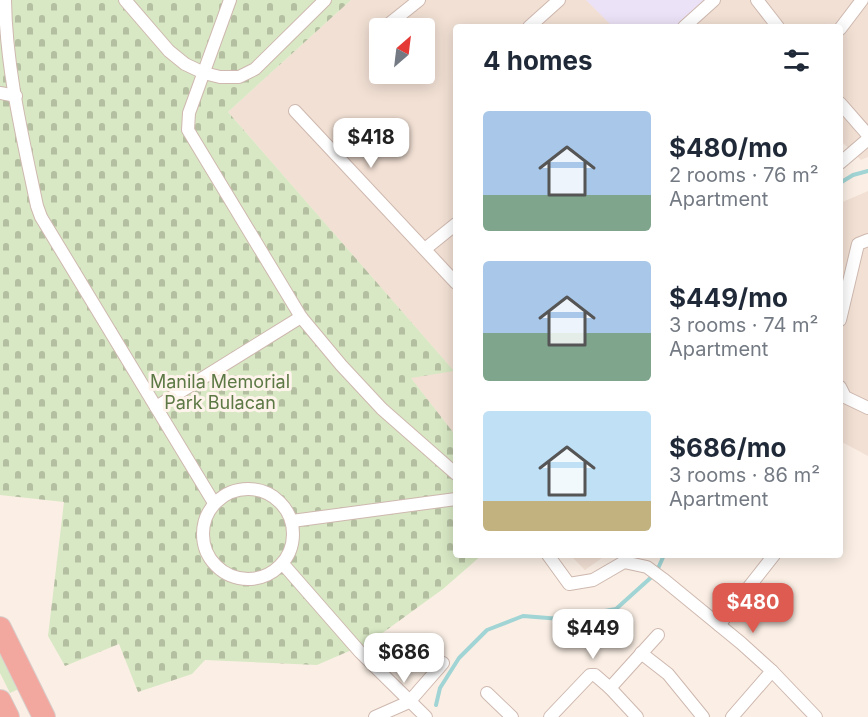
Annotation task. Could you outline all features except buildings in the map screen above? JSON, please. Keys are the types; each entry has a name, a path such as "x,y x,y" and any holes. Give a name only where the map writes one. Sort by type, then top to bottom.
{"highway":[{"path":"0,628 44,717"},
{"path":"0,701 8,717"}],"street":[{"path":"5,0 16,96 41,217 214,503"},
{"path":"125,0 169,51 185,64 204,73 220,77 239,77 255,69 326,0"},
{"path":"230,0 189,113 188,130 301,317 382,409 453,471"},
{"path":"396,18 419,0"},
{"path":"532,24 559,0"},
{"path":"687,24 714,0"},
{"path":"757,0 776,24"},
{"path":"843,25 862,0"},
{"path":"0,93 16,96"},
{"path":"843,107 868,137 843,160"},
{"path":"295,111 453,280"},
{"path":"425,249 453,226"},
{"path":"843,307 858,244 868,240"},
{"path":"156,407 301,317"},
{"path":"843,393 845,397 868,408"},
{"path":"252,488 277,498 287,509 292,521 294,536 291,551 283,564 271,574 256,579 241,579 226,574 214,564 206,551 203,536 208,513 214,503 225,494 238,489 252,488"},
{"path":"292,521 453,499"},
{"path":"550,558 569,585 593,580 624,562 647,567 772,671 816,717"},
{"path":"719,625 772,558"},
{"path":"283,564 360,652 426,717"},
{"path":"610,688 658,635"},
{"path":"641,653 668,674 703,717"},
{"path":"375,717 409,702 443,663"},
{"path":"732,717 772,671"},
{"path":"550,717 590,675 595,675 610,688 637,717"},
{"path":"487,693 512,717"}],"shaded area":[{"path":"351,0 868,0 868,157 861,160 843,143 843,24 453,24 453,370 228,112"},
{"path":"586,0 710,0 681,24 610,24"},
{"path":"868,191 868,456 843,443 843,202"},
{"path":"453,370 453,432 410,377"},
{"path":"573,558 602,558 585,570"}],"green space":[{"name":"Manila Memorial Park Bulacan","path":"0,0 351,0 228,112 453,370 411,378 453,432 453,558 479,558 443,589 370,642 317,665 205,660 192,674 138,692 119,644 65,666 48,636 64,502 0,495"},
{"path":"0,645 21,688 10,693 0,673"}],"waterway":[{"path":"843,181 853,175 868,171"},
{"path":"436,705 440,688 459,658 487,630 523,616 561,619 616,609 656,573 663,558"}]}
